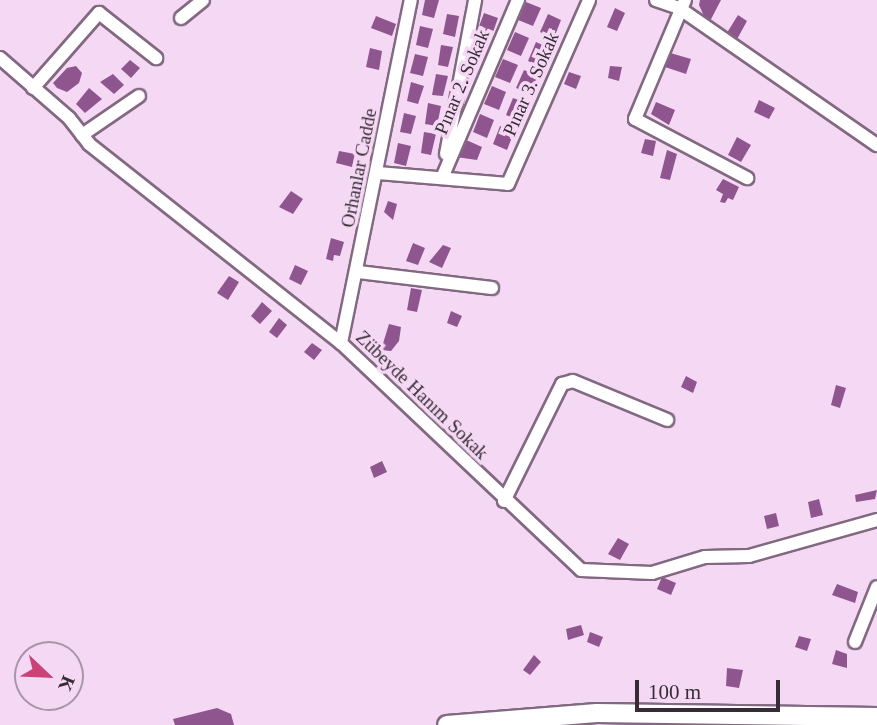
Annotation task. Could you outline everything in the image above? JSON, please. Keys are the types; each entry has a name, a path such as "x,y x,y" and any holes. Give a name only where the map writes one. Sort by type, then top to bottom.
{"highway":[{"path":"447,725 597,713 877,718"}],"street":[{"path":"181,18 203,0"},
{"name":"Orhanlar Cadde","path":"341,343 358,272 411,0"},
{"path":"378,173 442,178 475,0"},
{"name":"Pınar 2. Sokak","path":"442,178 518,0"},
{"name":"Pınar 3. Sokak","path":"442,178 508,184 589,0"},
{"path":"656,0 682,4 877,145"},
{"path":"682,4 635,119 747,178"},
{"path":"33,88 99,13 156,58"},
{"name":"Zübeyde Hanım Sokak","path":"2,63 180,219 341,343 581,570 652,573 705,557 750,556 877,520"},
{"path":"82,135 139,96"},
{"path":"358,272 492,288"},
{"path":"505,501 562,384 573,381 667,420"},
{"path":"855,642 877,587"}],"building":[{"path":"425,0 439,0 434,18 422,15"},
{"path":"700,0 721,0 708,25 699,5"},
{"path":"526,2 541,8 533,26 518,20"},
{"path":"615,8 625,13 617,31 607,27"},
{"path":"484,13 498,18 492,35 478,29"},
{"path":"447,14 459,16 455,37 443,34"},
{"path":"548,14 561,20 554,38 540,32"},
{"path":"738,15 747,21 735,43 725,36"},
{"path":"376,16 396,24 392,36 371,28"},
{"path":"420,26 433,29 428,48 416,45"},
{"path":"515,32 529,38 521,56 507,50"},
{"path":"536,42 549,48 542,67 528,61"},
{"path":"441,45 453,47 448,67 438,65"},
{"path":"370,48 382,51 379,70 366,67"},
{"path":"667,52 691,59 686,74 662,66"},
{"path":"415,54 428,57 423,76 410,73"},
{"path":"503,59 518,65 510,83 495,77"},
{"path":"130,60 140,68 131,78 121,69"},
{"path":"76,66 82,73 79,83 67,92 57,88 53,83 67,68"},
{"path":"610,66 622,67 619,81 608,78"},
{"path":"524,70 538,76 530,94 516,88"},
{"path":"569,72 581,76 576,89 564,84"},
{"path":"113,74 124,85 114,94 100,82"},
{"path":"436,74 448,76 443,96 432,95"},
{"path":"411,82 424,86 418,104 407,101"},
{"path":"492,86 506,92 499,110 484,104"},
{"path":"89,88 102,99 85,113 76,104"},
{"path":"513,98 527,103 520,121 506,115"},
{"path":"759,100 775,108 769,119 754,112"},
{"path":"656,102 675,110 669,125 651,114"},
{"path":"428,103 441,106 437,126 425,124"},
{"path":"404,113 416,116 411,134 400,132"},
{"path":"480,114 494,120 487,138 473,132"},
{"path":"500,126 514,132 507,150 493,144"},
{"path":"424,132 436,134 431,155 421,153"},
{"path":"737,137 751,145 741,162 728,155"},
{"path":"464,139 482,147 477,160 456,157"},
{"path":"645,139 656,141 653,156 641,153"},
{"path":"398,143 411,146 406,166 394,163"},
{"path":"667,150 677,154 670,180 660,178"},
{"path":"339,151 355,154 352,167 336,163"},
{"path":"723,179 739,187 733,200 728,198 725,203 720,202 723,194 716,190"},
{"path":"291,191 303,199 293,214 279,207"},
{"path":"388,201 397,204 393,220 384,212"},
{"path":"331,238 344,242 340,256 334,255 333,261 326,259"},
{"path":"413,243 425,248 418,265 406,261"},
{"path":"443,245 451,248 442,268 429,262"},
{"path":"295,265 308,271 301,285 289,279"},
{"path":"229,276 239,282 228,300 217,293"},
{"path":"411,288 422,290 417,312 407,310"},
{"path":"262,302 272,311 260,324 251,316"},
{"path":"451,311 462,316 457,327 447,323"},
{"path":"279,318 287,325 277,338 269,332"},
{"path":"389,324 401,327 399,341 391,351 381,350"},
{"path":"312,343 322,350 314,360 304,352"},
{"path":"686,376 697,382 693,393 681,387"},
{"path":"836,385 846,388 840,408 831,405"},
{"path":"382,461 387,472 374,478 370,467"},
{"path":"877,490 875,499 856,502 855,495"},
{"path":"819,499 823,515 811,518 808,502"},
{"path":"776,513 779,526 767,529 764,516"},
{"path":"618,538 629,544 620,560 608,554"},
{"path":"662,577 676,583 671,595 657,589"},
{"path":"837,584 858,592 855,603 832,595"},
{"path":"581,625 584,635 568,640 566,629"},
{"path":"590,632 603,637 599,647 587,642"},
{"path":"799,636 811,639 807,651 795,647"},
{"path":"836,650 847,654 847,668 832,664"},
{"path":"534,655 541,662 530,675 523,670"},
{"path":"727,668 743,670 739,688 726,686"},
{"path":"217,708 231,714 234,725 175,725 173,719"}]}
